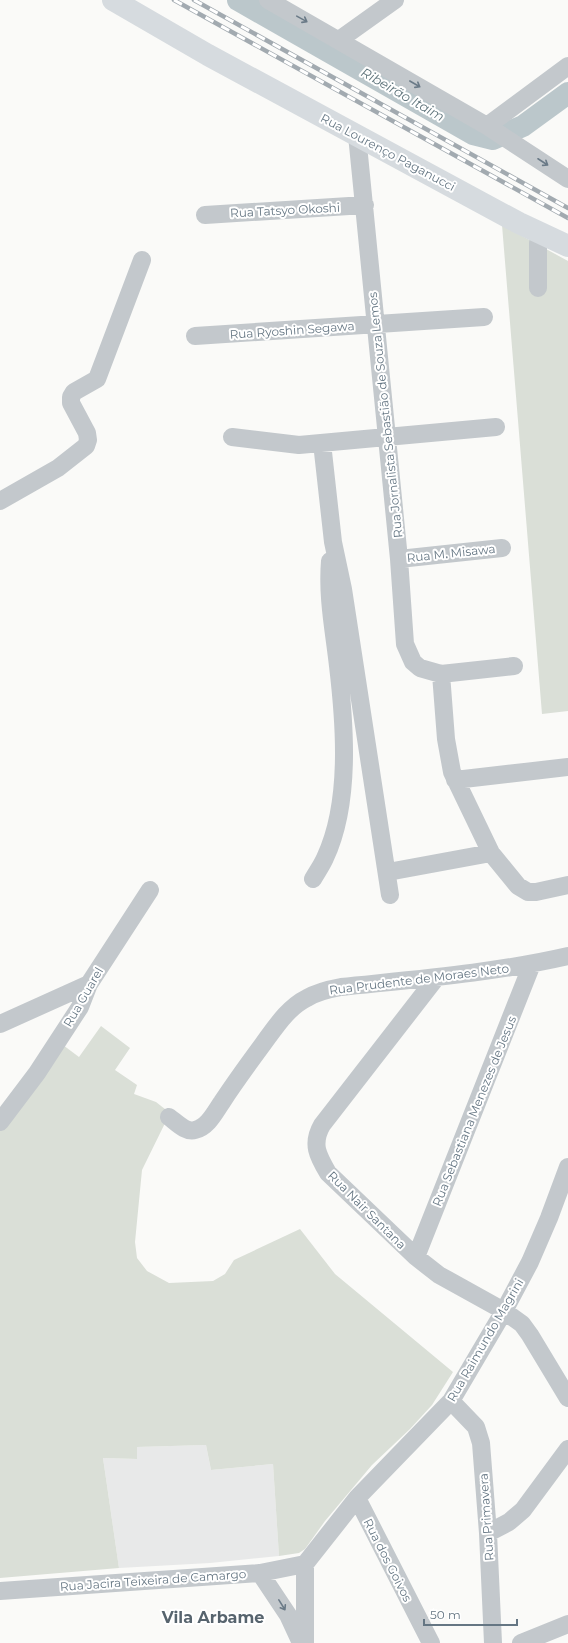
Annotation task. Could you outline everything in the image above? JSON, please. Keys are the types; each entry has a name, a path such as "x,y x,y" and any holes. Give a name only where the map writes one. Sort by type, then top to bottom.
{"main road":[{"name":"Rua Lourenço Paganucci","path":"113,0 208,55 568,246"}],"street":[{"path":"268,0 493,130 568,179"},
{"path":"339,40 395,0"},
{"path":"493,130 568,66"},
{"name":"Rua Jornalista Sebastião de Souza Lemos","path":"357,135 399,559 405,644 408,654 413,662 420,668 441,674 514,666"},
{"name":"Rua Tatsyo Okoshi","path":"205,215 365,206"},
{"path":"538,288 538,243 541,233"},
{"path":"0,501 58,468 86,446 88,440 87,433 71,403 70,397 74,392 97,379 142,260"},
{"name":"Rua Ryoshin Segawa","path":"195,336 484,317"},
{"path":"232,437 299,445 496,427"},
{"path":"322,443 333,542 343,589 388,872 390,895"},
{"path":"313,879 326,858 333,837 340,811 343,786 343,726 338,666 330,613 329,589 333,542"},
{"name":"Rua M. Misawa","path":"399,559 502,548"},
{"path":"441,674 446,739 452,772 491,853 518,886 528,892 568,886"},
{"path":"455,780 568,767"},
{"path":"388,872 491,853"},
{"name":"Rua Guarel","path":"0,1122 36,1073 80,1007 89,984 150,890"},
{"name":"Rua Prudente de Moraes Neto","path":"169,1117 188,1130 193,1131 208,1123 242,1073 282,1019 292,1008 306,998 328,990 342,987 436,978 532,964 568,956"},
{"name":"Rua Sebastiana Menezes de Jesus","path":"416,1257 532,964"},
{"name":"Rua Nair Santana","path":"436,978 322,1125 317,1133 316,1145 319,1158 328,1173 416,1257 438,1275 504,1311 522,1324 563,1375 568,1398"},
{"path":"0,1024 89,984"},
{"name":"Rua Raimundo Magrini","path":"305,1564 356,1498 451,1402 504,1311 530,1262 549,1218 568,1166"},
{"name":"Rua Primavera","path":"451,1402 476,1427 481,1443 488,1534 493,1643"},
{"path":"488,1534 509,1522 523,1510 568,1449"},
{"name":"Rua dos Goivos","path":"356,1498 431,1643"},
{"path":"305,1564 305,1643"},
{"name":"Rua Jacira Teixeira de Camargo","path":"0,1590 260,1573 305,1564"},
{"path":"260,1573 288,1615 301,1643"},
{"path":"521,1643 568,1624"}],"shaded area":[{"path":"502,225 568,261 568,711 542,714"},
{"path":"101,1026 130,1048 115,1070 137,1085 134,1094 156,1102 170,1113 142,1170 135,1242 137,1258 147,1271 169,1283 213,1281 225,1274 234,1260 300,1229 335,1274 453,1372 432,1405 410,1429 372,1465 325,1521 305,1549 299,1553 279,1556 273,1464 211,1470 206,1445 137,1447 137,1459 103,1458 119,1568 0,1578 0,1129 63,1045 79,1057"},
{"path":"206,1445 211,1470 273,1464 279,1556 210,1563 119,1568 103,1458 137,1459 136,1447"}],"waterway":[{"name":"Ribeirão Itaim","path":"238,0 473,134 493,139 523,126 568,93"},
{"name":"Ribeirão Itaim","path":"249,0 250,7"}],"railway":[{"path":"174,0 568,218"},
{"path":"194,0 568,208"}],"district":[{"name":"Vila Arbame","path":"213,1617"}]}
